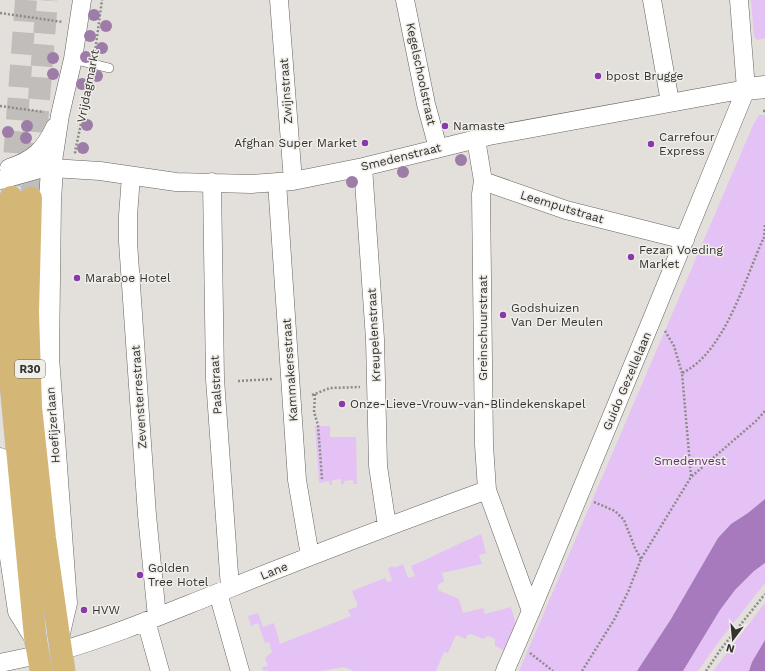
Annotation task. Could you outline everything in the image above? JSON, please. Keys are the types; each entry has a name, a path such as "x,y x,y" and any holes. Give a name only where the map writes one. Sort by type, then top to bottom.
{"main road":[{"name":"Hoefijzerlaan","path":"52,168 50,201 48,357 66,603 61,652"},
{"name":"Hoefijzerlaan","path":"14,192 28,312 30,407 45,538 61,652"},
{"name":"R30","path":"14,192 7,313 8,354 38,654"},
{"path":"0,459 5,552 19,611 38,654"}],"street":[{"name":"Vrijdagmarkt","path":"0,171 22,164 38,154 50,138 52,113 73,59 82,0"},
{"name":"Zwijnstraat","path":"279,0 285,182"},
{"name":"Kegelschoolstraat","path":"404,0 426,104 438,148"},
{"path":"652,0 670,102"},
{"path":"739,0 757,88"},
{"name":"Smedenstraat","path":"14,192 43,168 100,171 176,182 243,184 285,182 363,167 476,139 670,102 757,88"},
{"name":"Guido Gezellelaan","path":"505,671 685,240 757,88"},
{"name":"Vrijdagmarkt","path":"52,113 52,168"},
{"path":"476,139 483,181"},
{"name":"Kreupelenstraat","path":"363,167 375,339 378,466 386,526"},
{"name":"Zevensterrestraat","path":"131,176 128,242 147,515 152,619 160,671"},
{"name":"Leemputstraat","path":"483,181 566,210 685,240"},
{"name":"Greinschuurstraat","path":"483,181 481,194 484,445 487,490 531,611"},
{"name":"Paalstraat","path":"212,182 215,380 224,590 240,671"},
{"name":"Kammakersstraat","path":"285,182 290,378 298,480 310,556"},
{"name":"Lane","path":"61,652 152,619 386,526 487,490"},
{"path":"0,663 38,654"}],"lane":[{"path":"73,59 109,68"}],"path":[{"name":"Vrijdagmarkt","path":"83,170 83,164 75,152 93,64 102,0"},
{"path":"0,13 69,23"},
{"path":"0,106 52,113"},
{"path":"682,373 693,368 710,348 727,324 740,296 756,254 764,239 765,225"},
{"path":"652,319 661,325 674,346 682,373 691,477"},
{"path":"238,381 290,378"},
{"path":"322,479 318,425 314,412 313,395 330,388 376,387"},
{"path":"582,671 614,620 628,592 641,559 691,477 765,411"},
{"path":"578,496 615,511 624,520 641,559"},
{"path":"706,671 721,649 765,594"},
{"path":"517,642 553,671"}],"green space":[{"path":"751,0 765,0 765,38 757,40 754,36"},
{"name":"Smedenvest","path":"759,115 765,115 765,499 748,513 731,524 718,538 671,619 637,671 519,671 754,123"},
{"path":"315,426 330,426 330,437 356,437 357,484 353,484 353,480 344,481 344,484 341,485 341,479 332,480 332,485 330,485 329,481 319,483"},
{"path":"481,534 486,553 479,555 482,564 442,573 444,581 438,585 438,590 459,599 463,613 483,608 485,614 511,607 516,625 504,650 495,646 495,639 488,636 483,639 471,634 467,635 466,639 456,635 448,653 444,652 436,671 354,671 344,667 321,671 263,671 262,667 268,666 265,658 272,652 269,642 265,643 258,623 251,626 248,616 258,613 263,627 274,623 280,644 351,616 348,610 357,607 352,591 385,578 387,582 392,581 388,568 393,566 394,568 403,564 408,578 415,576 411,566"},
{"path":"765,563 765,583 717,644 698,671 683,671 720,610 735,590 754,571"},
{"path":"765,603 765,640 752,662 749,671 713,671"}],"shaded area":[{"path":"765,499 765,563 754,571 735,590 720,610 683,671 637,671 671,619 718,538 731,524 748,513"},
{"path":"765,640 765,671 749,671 752,662"}],"tunnel":[{"path":"12,186 26,0"},
{"path":"31,198 47,0"}],"place":[{"name":"bpost Brugge","path":"598,76"},
{"name":"Namaste","path":"445,126"},
{"name":"Afghan Super Market","path":"365,143"},
{"name":"Carrefour Express","path":"651,144"},
{"name":"Fezan Voeding Market","path":"631,257"},
{"name":"Maraboe Hotel","path":"77,278"},
{"name":"Godshuizen Van Der Meulen","path":"503,315"},
{"name":"Onze-Lieve-Vrouw-van-Blindekenskapel","path":"342,404"},
{"name":"Golden Tree Hotel","path":"140,575"},
{"name":"HVW","path":"84,610"}]}
